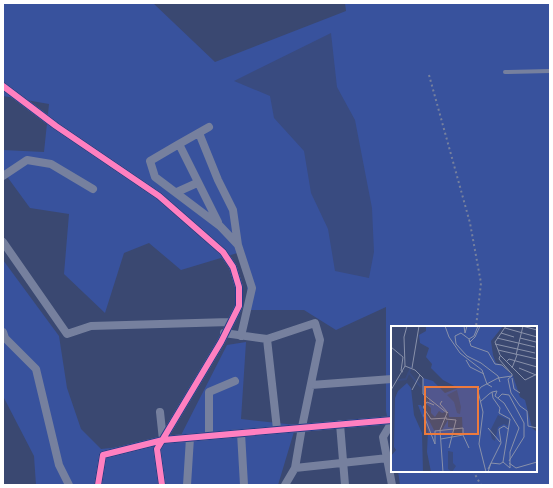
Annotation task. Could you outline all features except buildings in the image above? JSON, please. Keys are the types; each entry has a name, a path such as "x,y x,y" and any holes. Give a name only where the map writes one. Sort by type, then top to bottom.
{"street":[{"path":"3,86 56,126 159,196 223,252 233,268 239,287 239,306 157,449 162,485"},
{"path":"209,127 150,160 155,177 177,192 220,226 238,246"},
{"path":"199,133 218,180 233,210 238,246 252,288 241,336"},
{"path":"179,144 197,183 220,226"},
{"path":"3,176 27,160 51,164 93,189"},
{"path":"177,192 197,183"},
{"path":"3,242 67,334 91,326 230,322"},
{"path":"224,334 267,339 315,323 320,340 295,468 285,485"},
{"path":"3,332 5,338 36,369 59,465 69,485"},
{"path":"267,339 277,430"},
{"path":"311,385 391,379"},
{"path":"209,436 209,392 235,381"},
{"path":"160,412 162,440"},
{"path":"98,485 103,454 162,440 302,427 391,421"},
{"path":"391,423 383,437 392,485"},
{"path":"340,424 345,485"},
{"path":"241,433 244,485"},
{"path":"187,485 190,438"},
{"path":"295,468 388,458"}],"lane":[{"path":"505,72 550,71"}],"path":[{"path":"429,75 470,223 481,283 476,326"},
{"path":"474,472 480,485"}],"shaded area":[{"path":"3,3 153,3 215,62 346,11 345,3 550,3 550,485 400,485 398,472 537,472 537,326 391,326 391,438 386,411 386,307 336,330 304,310 249,310 244,251 181,270 149,243 124,253 105,313 64,274 69,214 30,208 3,171 3,150 44,152 49,104 3,96"},
{"path":"331,33 337,87 355,120 372,208 374,252 369,278 335,271 328,229 311,193 304,151 274,118 270,96 234,81"},
{"path":"3,260 59,336 67,388 81,429 101,449 178,441 227,345 246,342 241,419 296,425 278,485 36,485 34,456 3,396"}],"cycle path":[{"path":"3,86 56,126 159,196 223,252 233,267 239,287 239,306 221,342 157,449 162,485"},
{"path":"98,485 103,455 163,440 391,420"}]}
